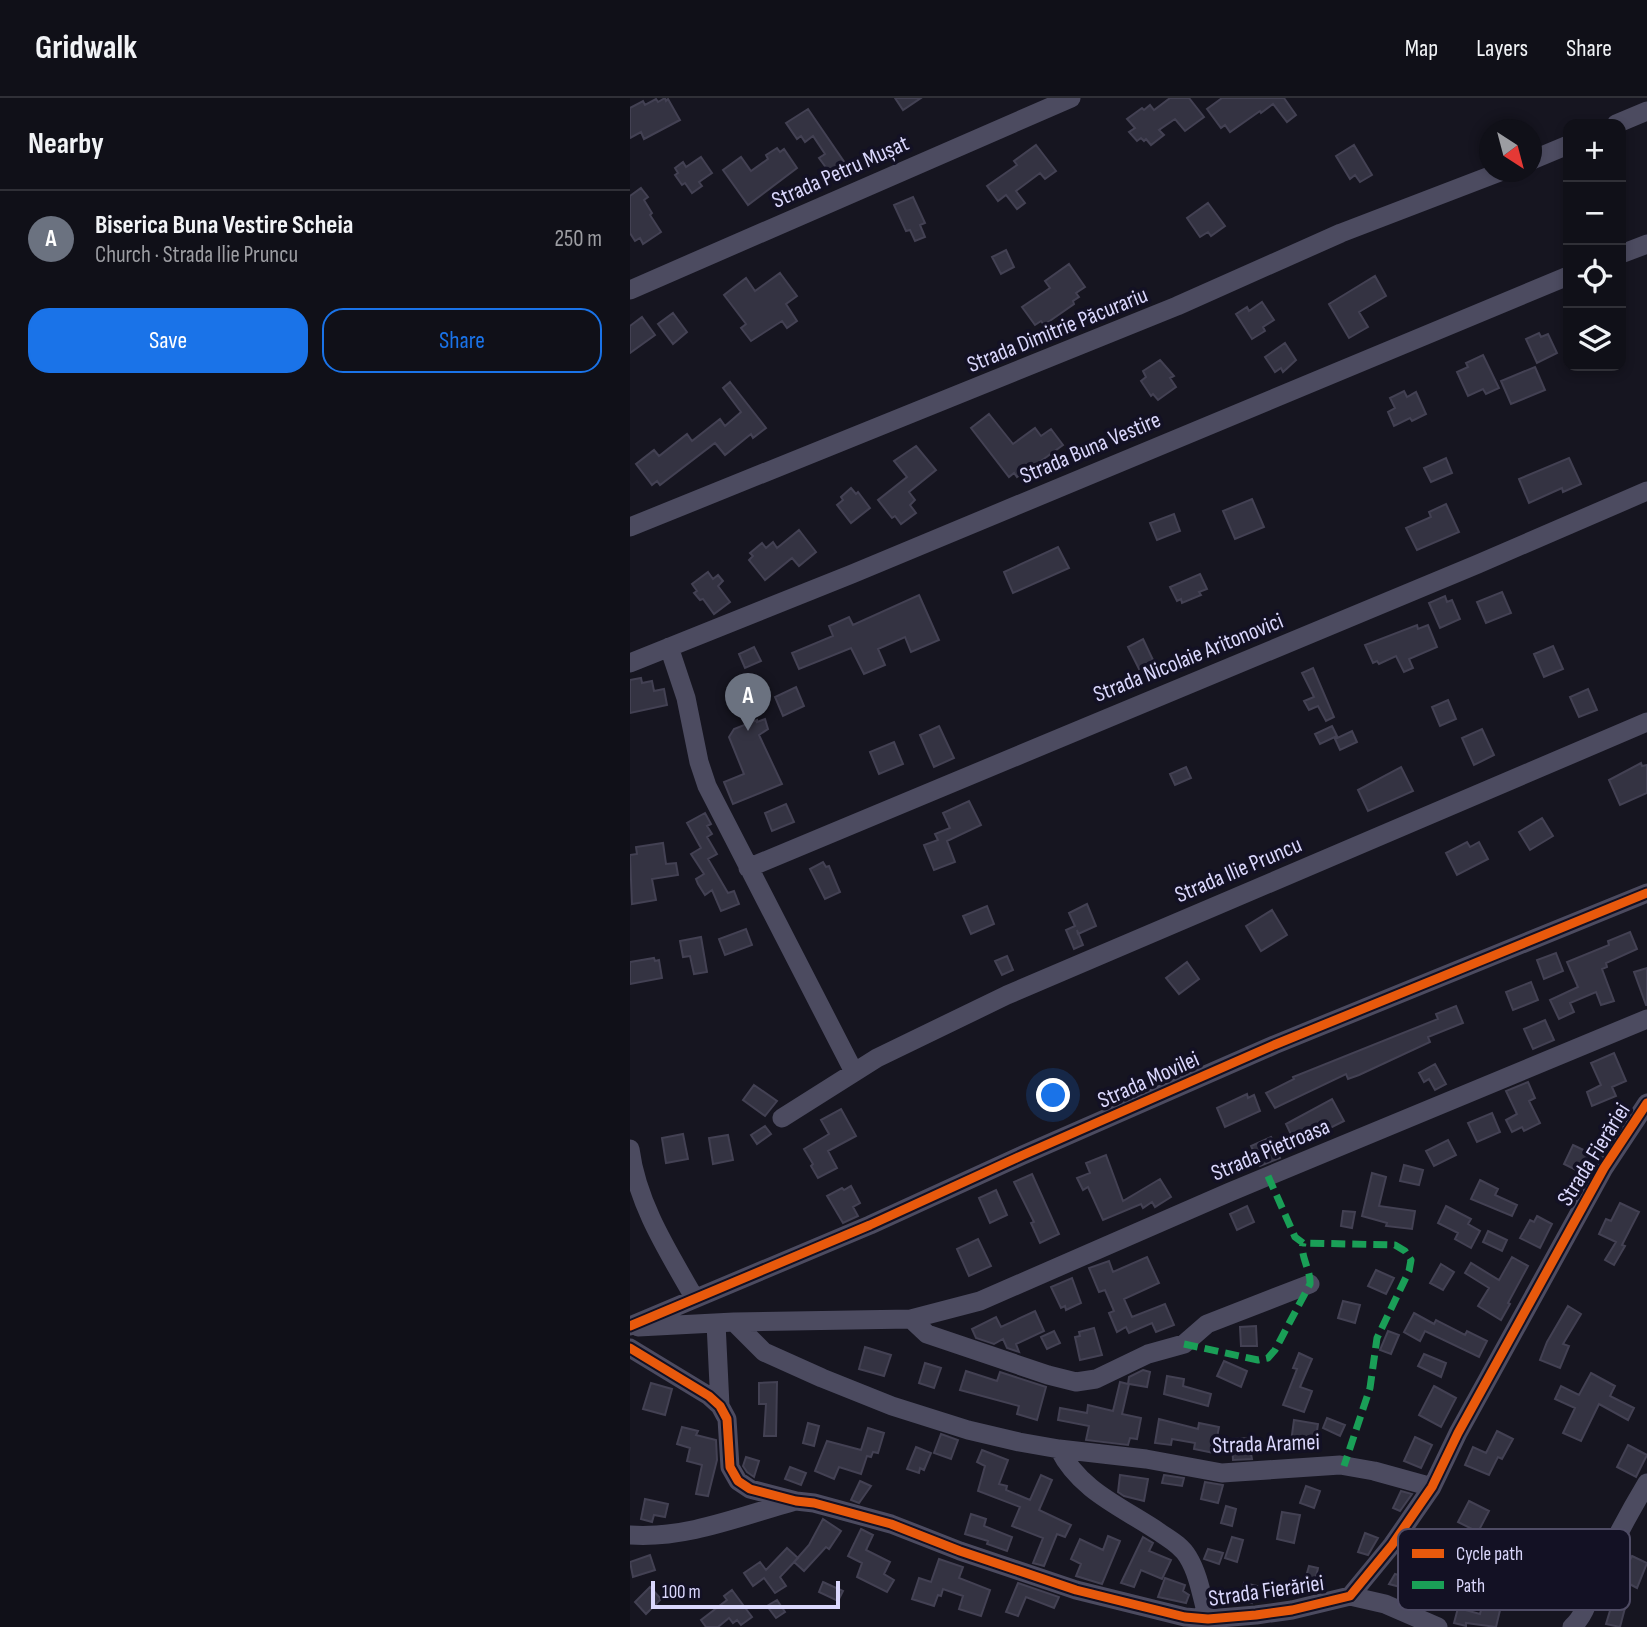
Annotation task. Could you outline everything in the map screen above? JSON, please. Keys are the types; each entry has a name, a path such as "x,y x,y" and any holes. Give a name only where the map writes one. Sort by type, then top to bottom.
{"street":[{"name":"Strada Petru Mușat","path":"630,290 1071,98"},
{"path":"1626,120 1647,111"},
{"path":"1542,156 1563,147"},
{"name":"Strada Dimitrie Păcurariu","path":"630,527 1177,306 1341,233 1479,180"},
{"path":"1626,252 1647,244"},
{"name":"Strada Buna Vestire","path":"630,663 852,574 1563,278"},
{"name":"Strada Nicolaie Aritonovici","path":"748,868 1647,491"},
{"path":"669,647 686,698 703,775 854,1072"},
{"name":"Strada Ilie Pruncu","path":"782,1118 900,1046 1007,995 1647,722"},
{"name":"Strada Movilei","path":"630,1327 1274,1045 1647,892"},
{"name":"Strada Pietroasa","path":"630,1327 911,1318 980,1301 1230,1192 1647,1019"},
{"name":"Strada Fierăriei","path":"1403,1529 1432,1487 1458,1433 1604,1168 1647,1103"},
{"path":"630,1149 642,1201 694,1297"},
{"path":"911,1318 927,1334 1076,1382 1096,1379 1148,1354 1184,1344 1207,1324 1310,1284"},
{"path":"720,1406 725,1323"},
{"name":"Strada Aramei","path":"725,1323 764,1352 822,1378 892,1406 968,1430 1059,1449 1146,1459 1222,1473 1340,1465 1432,1487"},
{"path":"630,1349 709,1396 720,1406 727,1419 730,1467 738,1481 750,1489 796,1501"},
{"path":"1059,1449 1074,1475 1095,1493 1146,1523 1181,1548 1195,1572 1208,1619"},
{"path":"1621,1529 1647,1483"},
{"path":"630,1535 654,1537 690,1531 796,1501"},
{"name":"Strada Fierăriei","path":"796,1501 814,1503 891,1524 960,1551 1076,1590 1185,1617 1208,1619 1292,1610 1350,1596 1398,1536"},
{"path":"1350,1596 1385,1605 1438,1627"},
{"path":"1572,1627 1584,1610"}],"building":[{"path":"665,98 680,120 644,139 641,132 630,138 630,108 643,101 645,105"},
{"path":"895,98 921,98 903,110"},
{"path":"1170,98 1189,98 1204,117 1185,131 1175,119 1159,130 1164,135 1151,145 1146,139 1137,141 1129,132 1135,128 1127,119 1150,105 1154,110"},
{"path":"1222,98 1284,98 1296,115 1287,122 1273,104 1230,132 1225,125 1221,128 1207,109"},
{"path":"808,109 845,163 830,173 819,158 825,154 813,136 805,142 801,136 797,139 786,123"},
{"path":"1036,145 1056,171 1045,179 1040,173 1016,191 1025,203 1017,209 1006,195 998,201 987,186 1017,165 1014,161"},
{"path":"1354,145 1372,175 1360,182 1355,175 1350,179 1336,156"},
{"path":"777,148 780,152 784,149 797,168 748,205 723,170 741,157 751,171 768,159 766,155"},
{"path":"701,157 712,173 699,182 702,186 692,193 675,175 678,173 675,168 683,162 686,167"},
{"path":"641,188 648,197 644,200 652,213 650,215 661,232 643,244 640,238 635,241 630,233 630,196"},
{"path":"913,197 925,223 920,225 925,237 915,241 910,230 906,231 894,205"},
{"path":"1208,203 1225,226 1211,236 1208,232 1200,237 1187,218"},
{"path":"1006,250 1014,267 1001,274 992,257"},
{"path":"1069,264 1085,287 1076,293 1079,297 1073,301 1074,304 1044,325 1041,321 1035,325 1022,307 1050,288 1045,281"},
{"path":"780,273 797,296 786,304 797,321 787,328 782,321 751,341 741,328 746,324 724,295 746,278 755,291"},
{"path":"1375,276 1386,296 1359,312 1368,327 1349,338 1329,304"},
{"path":"1262,302 1274,320 1263,327 1265,331 1252,339 1236,314 1247,307 1249,311"},
{"path":"673,313 687,332 673,344 658,324"},
{"path":"642,317 655,335 630,353 630,326"},
{"path":"1539,333 1541,337 1548,334 1557,353 1537,363 1526,339"},
{"path":"1285,343 1296,360 1283,372 1281,368 1275,372 1265,357"},
{"path":"1483,355 1499,388 1486,394 1483,389 1468,396 1457,372 1468,367 1466,363"},
{"path":"1160,360 1174,376 1170,378 1176,387 1158,400 1153,394 1151,396 1141,381 1146,377 1143,371"},
{"path":"1535,367 1545,390 1511,404 1501,381"},
{"path":"730,382 766,428 753,438 751,434 725,455 715,443 660,485 657,481 652,485 636,464 654,450 659,456 687,434 692,441 720,419 725,426 741,412 723,388"},
{"path":"1404,391 1407,397 1416,392 1426,414 1394,426 1388,412 1395,408 1390,398"},
{"path":"989,414 1013,444 1035,428 1041,436 1051,429 1063,445 1017,477 1014,473 1009,477 971,428"},
{"path":"916,446 936,470 909,492 915,500 910,505 916,513 901,524 895,516 892,518 878,500 907,477 894,461"},
{"path":"1446,458 1452,473 1431,482 1424,468"},
{"path":"1569,458 1581,484 1563,492 1562,488 1529,503 1519,479"},
{"path":"851,488 856,494 858,492 870,508 851,523 837,505"},
{"path":"1252,499 1264,527 1235,539 1223,511"},
{"path":"1446,504 1459,532 1417,550 1406,528 1431,517 1429,512"},
{"path":"1174,514 1180,531 1157,540 1150,523"},
{"path":"799,530 816,552 799,566 792,558 765,580 749,560 753,556 750,553 762,543 766,548 773,542 777,548"},
{"path":"1058,547 1069,568 1013,593 1004,572"},
{"path":"708,572 713,579 718,575 723,581 718,586 730,602 714,614 703,599 700,600 694,593 697,591 692,584"},
{"path":"1200,574 1207,589 1199,592 1201,595 1182,603 1181,599 1177,601 1170,587"},
{"path":"1502,592 1511,613 1486,623 1477,602"},
{"path":"919,595 939,640 911,652 905,637 878,649 885,665 864,674 851,648 799,669 792,653 833,636 829,626 849,617 853,625"},
{"path":"1445,596 1447,602 1452,600 1460,619 1440,628 1429,603"},
{"path":"1417,625 1418,629 1428,625 1437,647 1409,659 1413,668 1404,672 1396,656 1379,664 1377,661 1373,663 1365,645"},
{"path":"1143,639 1154,662 1139,669 1128,647"},
{"path":"1553,646 1563,669 1544,677 1534,654"},
{"path":"754,647 761,661 745,668 739,654"},
{"path":"1313,668 1334,717 1326,721 1318,706 1309,710 1304,701 1314,697 1302,673"},
{"path":"641,678 642,683 652,681 654,691 664,689 667,705 630,713 630,680"},
{"path":"796,687 804,706 783,716 775,697"},
{"path":"1588,689 1597,710 1579,717 1570,697"},
{"path":"1448,700 1456,719 1440,726 1432,707"},
{"path":"765,719 768,729 759,735 782,784 733,804 724,782 744,774 729,737 734,729"},
{"path":"939,726 954,758 934,767 920,735"},
{"path":"1332,726 1337,736 1320,744 1315,734"},
{"path":"1482,729 1494,755 1474,765 1462,738"},
{"path":"1352,731 1357,742 1340,750 1335,739"},
{"path":"894,742 903,764 879,774 870,752"},
{"path":"1641,763 1642,766 1647,765 1647,793 1620,805 1609,780"},
{"path":"1186,767 1191,778 1175,785 1170,774"},
{"path":"1401,767 1413,791 1368,811 1358,790"},
{"path":"969,801 981,825 947,841 955,862 934,870 924,845 938,840 935,834 950,828 943,813"},
{"path":"786,804 794,822 772,831 765,813"},
{"path":"705,813 711,824 707,826 712,834 707,837 717,854 708,859 728,893 734,891 739,904 721,911 712,890 705,895 698,884 696,879 704,874 691,854 701,848 687,823"},
{"path":"1542,818 1553,836 1530,850 1519,832"},
{"path":"1467,842 1470,847 1479,842 1488,859 1457,875 1446,853"},
{"path":"663,843 666,864 676,863 678,875 652,879 656,900 632,904 630,855 637,854 636,847"},
{"path":"823,862 826,867 829,866 840,892 825,899 810,869"},
{"path":"1087,904 1096,926 1079,934 1083,945 1074,949 1066,930 1075,926 1069,913"},
{"path":"987,906 994,924 971,934 963,916"},
{"path":"1272,910 1287,935 1261,951 1246,926"},
{"path":"746,929 752,945 725,955 719,939"},
{"path":"1630,932 1637,949 1606,963 1607,967 1602,969 1614,1001 1601,1005 1596,992 1570,1003 1574,1012 1559,1019 1550,1000 1578,987 1567,962 1609,945 1608,941"},
{"path":"701,937 707,972 694,974 690,956 683,957 680,941"},
{"path":"1556,953 1563,971 1544,979 1537,960"},
{"path":"1007,956 1013,970 1002,975 995,961"},
{"path":"654,958 655,961 659,960 662,978 630,984 630,962"},
{"path":"1187,962 1199,979 1179,994 1166,978"},
{"path":"1647,968 1647,1005 1646,1005 1634,972"},
{"path":"1531,982 1538,1000 1513,1010 1506,992"},
{"path":"1456,1006 1463,1023 1428,1037 1430,1042 1359,1075 1348,1079 1346,1074 1275,1108 1266,1093 1294,1079 1293,1077 1438,1019 1436,1014"},
{"path":"1545,1020 1554,1040 1533,1049 1524,1029"},
{"path":"1614,1053 1626,1081 1612,1087 1616,1096 1592,1106 1587,1092 1601,1085 1591,1063"},
{"path":"1435,1064 1446,1084 1435,1090 1429,1079 1424,1082 1419,1073"},
{"path":"1528,1082 1535,1098 1529,1101 1540,1123 1524,1131 1522,1127 1512,1132 1506,1120 1517,1114 1506,1091"},
{"path":"754,1085 777,1101 765,1116 743,1100"},
{"path":"1247,1094 1248,1098 1254,1095 1260,1111 1225,1127 1217,1108"},
{"path":"1332,1099 1344,1121 1296,1145 1286,1124"},
{"path":"841,1109 856,1136 828,1151 837,1168 818,1178 804,1149 829,1134 821,1120"},
{"path":"1492,1113 1500,1132 1477,1142 1468,1123"},
{"path":"765,1126 771,1134 757,1144 751,1135"},
{"path":"683,1134 688,1159 666,1163 662,1138"},
{"path":"728,1135 733,1160 713,1164 709,1138"},
{"path":"1271,1137 1280,1158 1260,1166 1251,1146"},
{"path":"1448,1140 1456,1155 1434,1166 1426,1151"},
{"path":"1573,1145 1590,1153 1580,1172 1564,1164"},
{"path":"1106,1155 1123,1201 1160,1179 1171,1197 1155,1207 1152,1202 1143,1208 1141,1204 1103,1220 1088,1187 1083,1190 1077,1178 1090,1173 1086,1163"},
{"path":"1404,1165 1423,1170 1419,1185 1400,1181"},
{"path":"1372,1173 1386,1177 1379,1206 1415,1211 1412,1229 1386,1226 1387,1223 1362,1216"},
{"path":"1032,1174 1059,1234 1040,1243 1031,1223 1034,1222 1014,1182"},
{"path":"1480,1180 1498,1189 1495,1195 1517,1205 1512,1216 1471,1199"},
{"path":"851,1186 860,1203 853,1207 858,1216 843,1223 827,1196"},
{"path":"996,1190 1007,1215 990,1223 979,1198"},
{"path":"1620,1203 1639,1212 1614,1265 1605,1260 1616,1242 1599,1234 1606,1219 1611,1221"},
{"path":"1247,1206 1254,1222 1237,1230 1230,1214"},
{"path":"1446,1206 1471,1219 1468,1224 1480,1231 1471,1248 1455,1239 1458,1233 1438,1223"},
{"path":"1343,1211 1355,1212 1352,1228 1341,1226"},
{"path":"1537,1216 1552,1224 1540,1248 1520,1238 1530,1220 1534,1222"},
{"path":"1488,1231 1507,1240 1502,1251 1483,1242"},
{"path":"978,1239 991,1266 969,1276 957,1249"},
{"path":"1147,1257 1159,1283 1124,1299 1132,1317 1165,1304 1174,1325 1156,1332 1152,1323 1129,1333 1126,1327 1117,1332 1109,1313 1114,1311 1105,1290 1099,1292 1089,1268 1109,1261 1113,1272"},
{"path":"1512,1257 1528,1266 1501,1320 1478,1306 1489,1288 1465,1273 1471,1263 1499,1280"},
{"path":"1441,1264 1454,1272 1443,1290 1430,1283"},
{"path":"1376,1270 1394,1278 1386,1294 1368,1286"},
{"path":"1072,1278 1081,1303 1066,1310 1065,1306 1061,1308 1051,1287"},
{"path":"1343,1301 1360,1305 1355,1323 1338,1318"},
{"path":"1568,1306 1581,1314 1563,1344 1569,1346 1560,1368 1540,1360"},
{"path":"1035,1311 1044,1331 1016,1344 1019,1352 1007,1348 1003,1339 994,1344 976,1338 972,1329 996,1317 1001,1327"},
{"path":"1414,1313 1434,1324 1436,1320 1465,1335 1467,1331 1487,1341 1479,1357 1425,1331 1420,1341 1404,1332"},
{"path":"1256,1326 1257,1346 1241,1346 1240,1327"},
{"path":"1094,1328 1102,1355 1080,1360 1075,1337 1080,1336 1079,1332"},
{"path":"1054,1331 1060,1343 1047,1349 1041,1337"},
{"path":"1388,1331 1399,1335 1391,1354 1380,1350"},
{"path":"865,1347 891,1355 884,1376 859,1369"},
{"path":"1299,1353 1312,1359 1300,1387 1312,1391 1304,1412 1283,1405 1297,1369 1293,1368"},
{"path":"1424,1354 1446,1363 1441,1377 1418,1366"},
{"path":"1224,1361 1247,1371 1241,1387 1217,1376"},
{"path":"925,1363 941,1368 934,1388 919,1383"},
{"path":"1143,1370 1150,1372 1147,1387 1129,1384 1122,1414 1141,1418 1137,1439 1130,1438 1128,1445 1086,1440 1089,1426 1058,1420 1060,1408 1087,1413 1088,1405 1113,1411 1120,1382 1128,1384 1129,1377"},
{"path":"966,1371 997,1381 1000,1372 1046,1387 1037,1420 1017,1414 1019,1406 960,1390"},
{"path":"1591,1373 1615,1386 1610,1396 1634,1408 1628,1420 1599,1404 1581,1441 1563,1433 1575,1408 1555,1399 1561,1386 1579,1395"},
{"path":"1167,1376 1184,1379 1183,1386 1211,1394 1208,1406 1164,1394"},
{"path":"777,1382 776,1436 764,1436 766,1404 759,1404 759,1383"},
{"path":"651,1383 672,1389 665,1415 643,1409"},
{"path":"1434,1386 1456,1398 1441,1427 1419,1415"},
{"path":"1327,1418 1345,1425 1340,1436 1323,1428"},
{"path":"1159,1419 1198,1429 1199,1423 1219,1427 1214,1453 1194,1449 1195,1443 1172,1439 1171,1445 1155,1443"},
{"path":"1294,1420 1318,1424 1315,1445 1291,1442"},
{"path":"808,1423 819,1426 814,1446 803,1443"},
{"path":"682,1427 698,1431 696,1435 716,1440 717,1460 708,1496 696,1494 702,1465 687,1461 690,1448 677,1444"},
{"path":"868,1428 884,1433 878,1453 873,1452 871,1457 867,1456 861,1474 839,1467 834,1479 815,1471 827,1441 861,1450"},
{"path":"1497,1431 1513,1439 1502,1459 1498,1457 1489,1475 1465,1465 1473,1447 1486,1453"},
{"path":"941,1434 958,1440 951,1459 934,1453"},
{"path":"1415,1437 1432,1445 1421,1468 1404,1461"},
{"path":"1248,1438 1252,1459 1233,1460 1232,1439"},
{"path":"1628,1445 1647,1455 1636,1477 1617,1467"},
{"path":"916,1447 931,1453 924,1470 920,1468 919,1473 907,1469"},
{"path":"982,1450 1008,1460 999,1484 1007,1486 1006,1490 1030,1500 1041,1475 1052,1480 1039,1510 1071,1525 1065,1537 1057,1534 1044,1566 1033,1563 1043,1538 1012,1526 1020,1507 978,1491 985,1466 977,1462"},
{"path":"746,1457 759,1461 754,1477 743,1466"},
{"path":"790,1467 806,1473 801,1485 785,1479"},
{"path":"1120,1475 1148,1479 1144,1501 1118,1492"},
{"path":"1164,1475 1184,1478 1182,1486 1162,1483"},
{"path":"860,1481 871,1486 859,1503 851,1500"},
{"path":"1205,1482 1223,1485 1218,1503 1201,1499"},
{"path":"1306,1486 1320,1491 1314,1508 1300,1503"},
{"path":"1401,1491 1412,1494 1400,1511 1393,1508"},
{"path":"645,1499 668,1504 665,1517 654,1515 652,1522 641,1519"},
{"path":"1469,1501 1489,1511 1480,1529 1472,1529 1458,1522"},
{"path":"1226,1506 1236,1509 1232,1526 1221,1523"},
{"path":"1282,1512 1300,1515 1294,1543 1277,1539"},
{"path":"971,1514 986,1519 984,1526 1012,1537 1007,1551 987,1544 988,1541 965,1534"},
{"path":"823,1519 841,1531 829,1549 826,1547 804,1571 794,1562 809,1545"},
{"path":"861,1529 873,1535 866,1550 890,1562 884,1574 894,1580 887,1592 857,1577 862,1563 848,1556"},
{"path":"1365,1533 1378,1538 1368,1555 1358,1552"},
{"path":"1108,1536 1120,1541 1102,1584 1076,1576 1081,1564 1071,1559 1080,1539 1103,1550"},
{"path":"1143,1537 1153,1543 1149,1551 1171,1560 1162,1579 1141,1570 1134,1587 1121,1583"},
{"path":"1232,1537 1243,1540 1237,1562 1225,1558"},
{"path":"787,1548 798,1558 780,1577 786,1586 775,1593 764,1578 753,1586 744,1573 760,1562 766,1570"},
{"path":"1208,1549 1223,1553 1219,1564 1204,1559"},
{"path":"650,1555 655,1570 633,1577 630,1562"},
{"path":"1632,1556 1647,1563 1637,1588 1630,1584"},
{"path":"939,1559 963,1567 959,1578 990,1590 981,1616 959,1609 963,1596 943,1589 934,1606 912,1599 919,1578 931,1582"},
{"path":"1309,1566 1318,1568 1314,1586 1304,1584"},
{"path":"1395,1574 1398,1575 1398,1586 1389,1584"},
{"path":"1165,1578 1185,1585 1183,1591 1189,1595 1186,1603 1158,1597"},
{"path":"823,1582 843,1591 838,1601 819,1592"},
{"path":"1018,1583 1059,1597 1054,1608 1026,1597 1018,1616 1006,1612"},
{"path":"1244,1583 1257,1586 1252,1603 1239,1600"},
{"path":"650,1587 661,1599 646,1614 635,1602"},
{"path":"732,1590 752,1617 741,1625 737,1620 733,1623 729,1618 718,1627 706,1627 701,1620 727,1600 724,1596"},
{"path":"777,1600 785,1612 776,1618 767,1606"},
{"path":"1457,1610 1480,1614 1481,1610 1500,1610 1496,1627 1454,1623"},
{"path":"1610,1610 1624,1610 1620,1627 1606,1624"}],"marked path":[{"path":"1268,1176 1295,1237 1303,1243 1395,1245 1405,1251 1411,1260 1409,1271 1377,1338 1370,1388 1344,1466"},
{"path":"1184,1344 1258,1360 1268,1358 1275,1350 1310,1284 1303,1243"}],"cycle path":[{"path":"630,1326 870,1225 1274,1045 1647,893"},
{"path":"1403,1529 1432,1487 1458,1433 1604,1168 1647,1103"},
{"path":"630,1348 709,1396 720,1406 727,1419 730,1467 738,1481 750,1489 891,1524 960,1551 1076,1590 1185,1617 1208,1619 1256,1615 1292,1610 1350,1596 1398,1536"}],"place":[{"name":"Biserica Buna Vestire Scheia","path":"748,731"}]}
